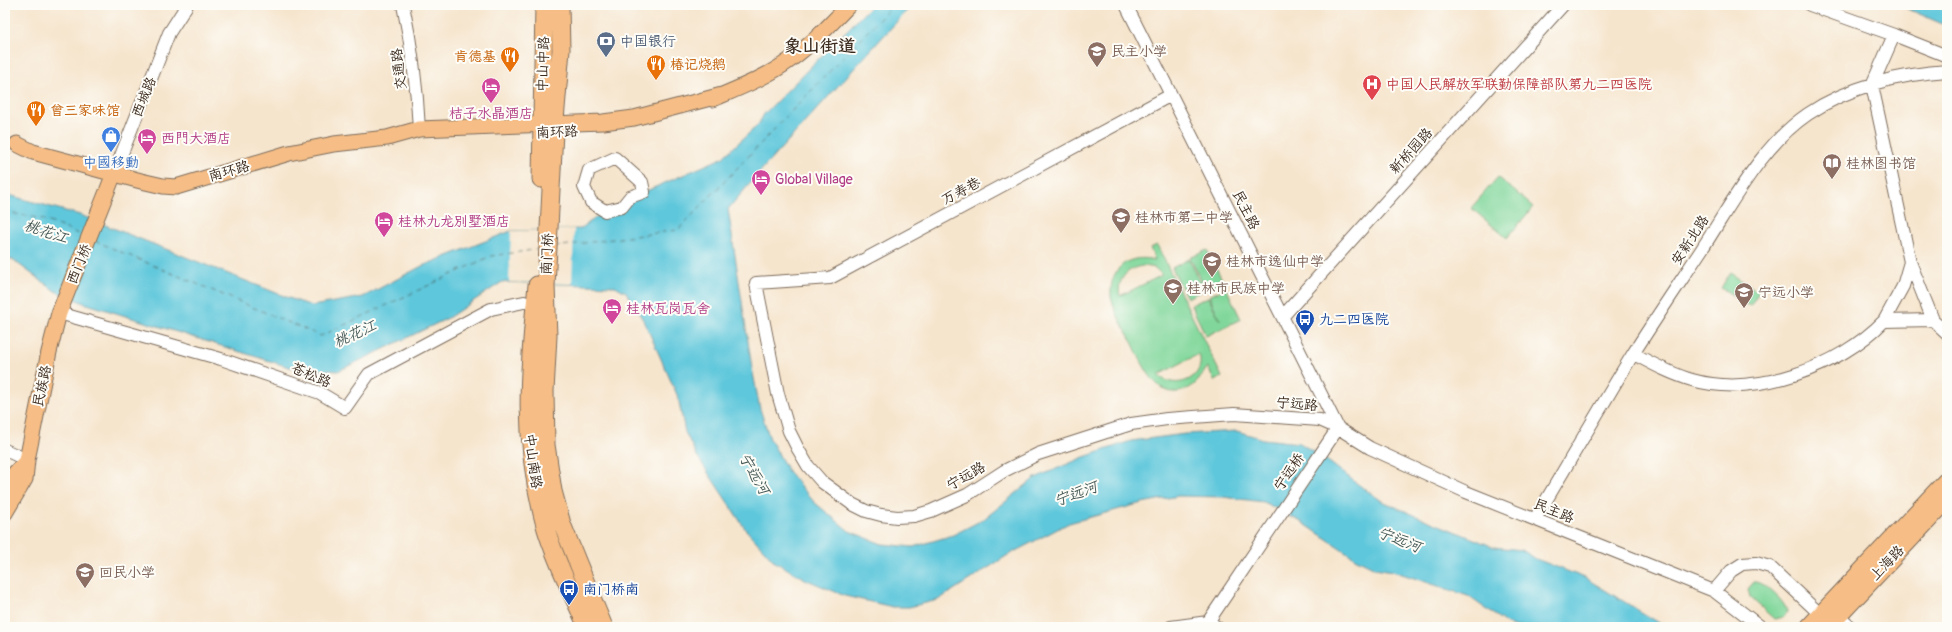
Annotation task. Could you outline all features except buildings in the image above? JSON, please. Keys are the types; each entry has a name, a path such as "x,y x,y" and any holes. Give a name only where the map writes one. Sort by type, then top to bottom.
{"highway":[{"name":"中山中路","path":"544,5 547,128"},
{"name":"中山中路","path":"547,128 561,50 560,5"},
{"name":"南门桥","path":"541,286 547,128"},
{"name":"中山南路","path":"541,286 532,335 528,391 529,438 533,471 547,531 587,627"},
{"name":"中山南路","path":"541,286 548,336 545,415 549,474 562,524 604,627"},
{"name":"上海路","path":"1829,622 1848,587 1947,480"},
{"name":"上海路","path":"1829,622 1947,500"}],"main road":[{"name":"南环路","path":"11,142 33,152 164,180 189,183 289,153 334,144 387,138 419,139 547,128 634,118 722,95 761,78 790,60 824,32 849,5"},
{"name":"南环路","path":"387,138 419,129 547,128"},
{"name":"西城路","path":"99,215 116,170"},
{"name":"西门桥","path":"59,313 99,215"},
{"name":"民族路","path":"5,513 25,479 27,460 49,352 59,313"},
{"name":"民族路","path":"5,491 15,473 27,460"}],"street":[{"name":"西城路","path":"116,170 169,33 187,5"},
{"name":"交通路","path":"403,5 411,40 416,79 419,129"},
{"name":"民主路","path":"1126,5 1326,394 1338,428 1370,448 1466,492 1714,591 1757,626"},
{"name":"民主路","path":"1134,5 1284,314"},
{"name":"新桥园路","path":"1284,314 1563,5"},
{"path":"1810,5 1894,34 1947,56"},
{"path":"1894,34 1872,85 1910,262 1933,320 1947,333"},
{"name":"安新北路","path":"1535,519 1634,354 1745,182 1772,147 1788,130 1822,105 1849,92 1895,78 1947,71"},
{"name":"万寿巷","path":"756,283 830,278 1171,95"},
{"path":"615,158 642,182 644,192 630,197 622,207 605,211 591,202 584,187 589,170 615,158"},
{"path":"1634,354 1667,371 1693,380 1721,384 1763,383 1793,376 1820,366 1870,336 1884,321 1903,286 1910,262"},
{"name":"宁远路","path":"756,283 778,394 789,431 798,449 808,466 822,482 852,504 881,515 914,516 931,512 967,495 1004,471 1038,454 1131,424 1167,419 1234,414 1320,420 1338,428"},
{"name":"苍松路","path":"59,313 220,358 320,393 345,408 369,374 491,309 524,302"},
{"path":"1884,321 1933,320"},
{"name":"宁远桥","path":"1212,624 1280,513 1338,428"},
{"path":"5,450 27,460"},
{"path":"1714,591 1731,571 1742,564 1756,563 1770,567 1829,622"},
{"path":"1171,627 1212,624"}],"green space":[{"path":"1498,177 1533,207 1507,238 1471,208"},
{"path":"1157,245 1222,377 1214,381 1208,367 1195,384 1183,391 1173,392 1164,389 1156,383 1143,364 1115,309 1111,297 1111,287 1113,278 1117,271 1128,261 1145,258 1155,260 1150,248","holes":["1145,266 1155,268 1162,275 1120,296 1120,284 1125,275 1134,268","1199,354 1200,362 1198,370 1194,376 1188,380 1173,382 1165,380 1158,375"]},
{"path":"1207,250 1223,281 1206,289 1190,258"},
{"path":"1189,259 1204,290 1187,298 1172,268"},
{"path":"1730,273 1759,292 1750,306 1721,288"},
{"path":"1226,288 1241,319 1206,336 1191,305 1208,297 1220,320 1209,296"},
{"path":"1754,582 1763,585 1779,598 1787,612 1783,617 1774,619 1750,597 1748,589"}],"water":[{"path":"872,5 912,5 765,166 728,209 752,368 760,409 770,439 788,471 814,502 849,531 882,544 913,547 953,535 984,519 1035,478 1084,457 1131,441 1185,434 1237,431 1263,439 1300,443 1329,462 1382,501 1494,547 1522,550 1536,559 1585,578 1666,627 1516,627 1507,624 1468,596 1393,571 1375,568 1355,558 1303,523 1264,502 1223,497 1178,496 1142,503 1069,523 1008,555 938,600 909,607 893,607 845,596 805,579 775,562 746,530 697,456 685,432 678,397 645,323 626,292 615,286 502,282 448,318 338,371 289,367 84,303 55,291 13,260 5,258 5,194 80,215 312,306 363,297 422,266 511,231 580,229 605,211 644,192 722,158 758,125 764,114"},
{"path":"1899,5 1947,5 1947,26"}],"pier":[{"path":"574,229 572,284 509,282 511,231"}],"ferry route":[{"path":"555,247 678,230 893,5"},
{"path":"5,212 42,219 81,235"},
{"path":"95,241 321,336 491,256 540,249"}],"place":[{"name":"中国银行","path":"606,58"},
{"name":"民主小学","path":"1097,68"},
{"name":"肯德基","path":"510,73"},
{"name":"椿记烧鹅","path":"656,81"},
{"name":"中国人民解放军联勤保障部队第九二四医院","path":"1372,101"},
{"name":"桔子水晶酒店","path":"491,104"},
{"name":"曾三家味馆","path":"36,127"},
{"name":"中國移動","path":"111,153"},
{"name":"西門大酒店","path":"147,155"},
{"name":"桂林图书馆","path":"1832,180"},
{"name":"Global Village","path":"761,196"},
{"name":"桂林市第二中学","path":"1121,234"},
{"name":"桂林九龙别墅酒店","path":"384,238"},
{"name":"桂林市逸仙中学","path":"1212,278"},
{"name":"桂林市民族中学","path":"1173,305"},
{"name":"宁远小学","path":"1744,309"},
{"name":"桂林瓦岗瓦舍","path":"612,325"},
{"name":"九二四医院","path":"1305,336"},
{"name":"回民小学","path":"85,589"},
{"name":"南门桥南","path":"569,606"}],"district":[{"name":"象山街道","path":"820,46"}],"water label":[{"name":"桃花江","path":"46,232"},
{"name":"桃花江","path":"355,334"},
{"name":"宁远河","path":"754,474"},
{"name":"宁远河","path":"1076,494"},
{"name":"宁远河","path":"1399,540"}]}
